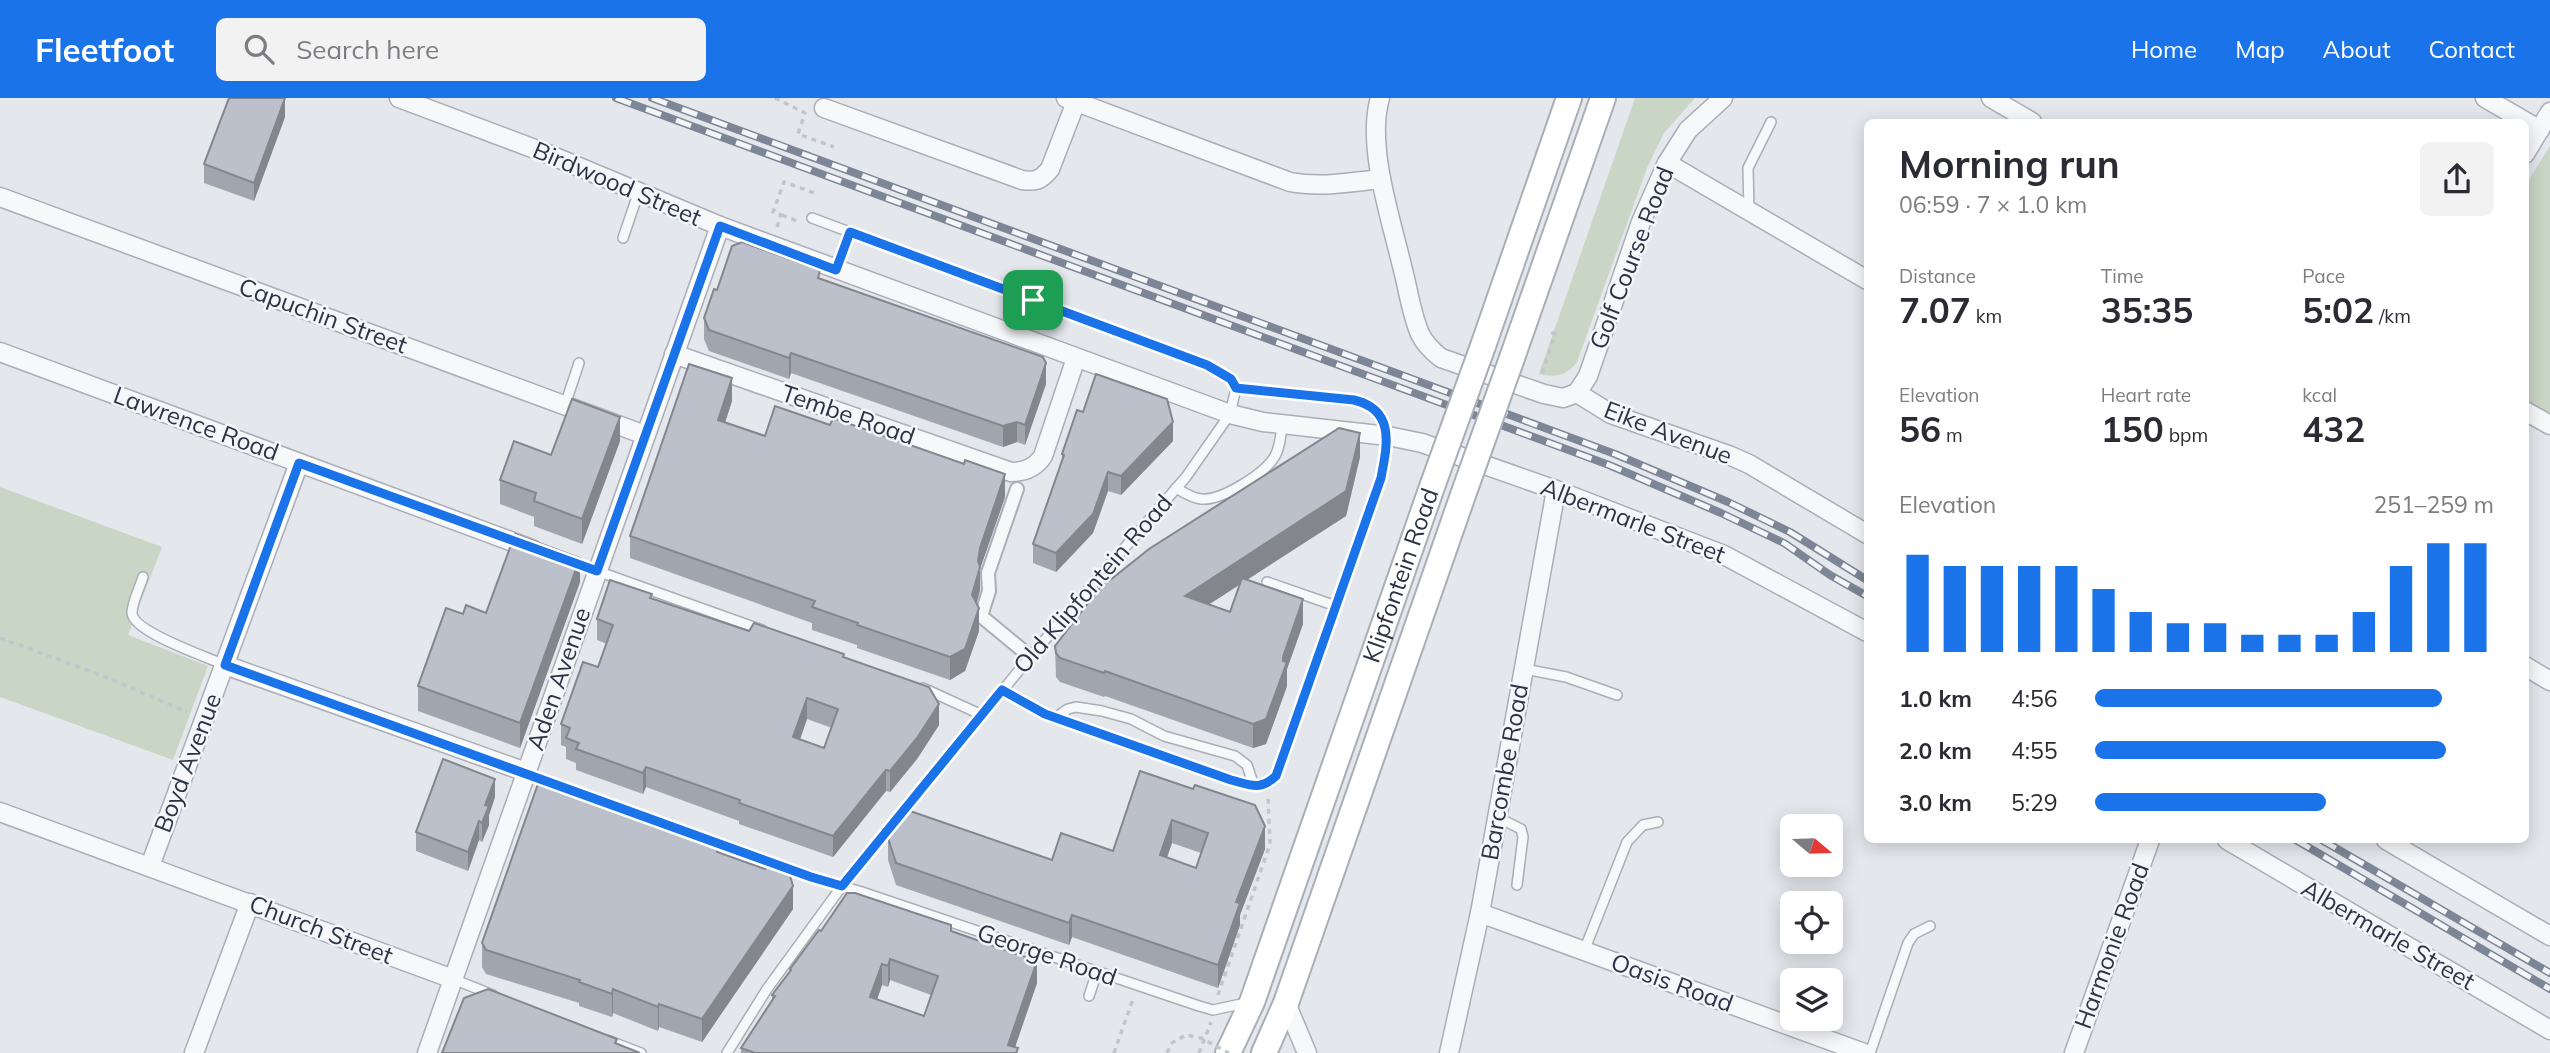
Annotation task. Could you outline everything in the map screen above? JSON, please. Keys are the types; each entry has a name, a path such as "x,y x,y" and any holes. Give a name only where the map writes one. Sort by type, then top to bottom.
{"main road":[{"name":"Klipfontein Road","path":"1228,1053 1252,1002 1569,98"},
{"name":"Klipfontein Road","path":"1264,1053 1286,1003 1603,98"}],"street":[{"name":"Birdwood Street","path":"399,98 548,154 720,226 1230,414"},
{"name":"Eike Avenue","path":"1380,98 1376,121 1381,179 1420,332 1428,346 1440,358 1544,394 1563,398 1577,393 1611,414 1731,456 1864,532"},
{"name":"Golf Course Road","path":"1577,393 1588,376 1641,222 1667,163 1688,130 1723,98"},
{"path":"1990,98 2027,119"},
{"path":"2485,98 2521,119"},
{"path":"824,108 1033,182 1042,179 1050,169 1071,100 1290,182 1324,185 1381,179"},
{"path":"2529,148 2550,112"},
{"path":"2529,124 2540,130"},
{"path":"1667,163 1864,278"},
{"name":"Capuchin Street","path":"0,198 645,435"},
{"name":"Aden Avenue","path":"427,1053 532,774 597,571 720,226"},
{"name":"Lawrence Road","path":"0,352 546,554"},
{"name":"Tembe Road","path":"674,354 1011,472 1034,466 1043,456 1076,358"},
{"path":"2529,413 2550,425"},
{"path":"1230,414 1282,424 1388,436"},
{"name":"Albermarle Street","path":"1388,436 1422,443 1556,490 1724,555 1864,630"},
{"name":"Boyd Avenue","path":"150,866 299,463"},
{"path":"1017,489 988,573 989,591 981,616 1021,649"},
{"name":"Barcombe Road","path":"1449,1053 1480,912 1556,490"},
{"path":"579,565 597,571"},
{"path":"225,665 532,774"},
{"path":"2529,668 2550,681"},
{"name":"Church Street","path":"0,811 453,979"},
{"name":"Harmonie Road","path":"2074,1053 2149,843"},
{"name":"Albermarle Street","path":"2232,843 2550,1030"},
{"path":"2391,843 2550,936"},
{"path":"194,1053 250,903"},
{"name":"Oasis Road","path":"1480,912 1864,1053"},
{"path":"1286,1003 1307,1053"}],"lane":[{"path":"1749,211 1748,168 1770,122"},
{"path":"623,238 639,191"},
{"path":"811,218 1207,365 1231,379 1236,388 1230,414"},
{"path":"836,270 850,232"},
{"path":"1021,337 1033,300"},
{"path":"565,405 579,363"},
{"path":"1002,690 1055,718 1254,786 1267,784 1276,776 1381,478 1388,436 1378,413 1363,402 1236,388"},
{"name":"Old Klipfontein Road","path":"727,1053 767,989 842,886 1002,690 1176,488 1230,414"},
{"path":"1176,488 1200,499 1210,498 1249,480 1271,462 1276,454 1282,424"},
{"path":"597,571 768,632"},
{"path":"143,576 132,614 135,622 153,634 225,665"},
{"path":"1267,582 1336,606"},
{"path":"1524,669 1566,677 1617,695"},
{"path":"912,684 982,715"},
{"path":"1055,718 1068,709 1090,708 1131,719 1164,736 1235,756 1247,765 1254,786"},
{"path":"1159,755 1164,736"},
{"path":"1497,817 1521,829 1517,885"},
{"path":"895,821 907,825"},
{"path":"1584,951 1627,842 1643,825 1657,822"},
{"name":"George Road","path":"707,839 1213,1010 1252,1002"},
{"path":"1870,1053 1908,943 1914,934 1930,926"},
{"path":"1089,996 1097,972"},
{"name":"Church Street","path":"453,979 503,999"},
{"path":"603,1038 641,1053"}],"path":[{"path":"775,98 805,113 798,134 834,147"},
{"path":"803,223 773,212 784,182 817,194"},
{"path":"775,231 781,215"},
{"path":"1541,376 1555,334 1547,331"},
{"path":"0,638 106,677 205,720"},
{"path":"1201,1051 1270,844 1267,784"},
{"path":"1114,1053 1137,986"},
{"path":"1167,1053 1172,1044 1186,1035 1201,1038 1228,1053"}],"green space":[{"path":"1635,98 1695,98 1664,133 1647,168 1577,362 1569,371 1560,375 1539,374"},
{"path":"2550,146 2550,417 2529,403 2529,180"},
{"path":"0,487 162,547 128,635 208,666 173,760 0,697"}],"building":[{"path":"229,98 285,98 254,183 204,164"},
{"path":"742,242 820,270 818,278 1043,357 1046,363 1025,425 1017,422 1003,426 791,353 789,358 709,330 704,318 714,289 717,290 732,246"},
{"path":"689,364 732,378 718,420 765,436 775,406 830,425 833,418 964,464 965,460 1005,474 980,548 980,567 972,595 979,608 965,649 950,657 812,607 815,601 630,536"},
{"path":"1096,374 1167,399 1173,422 1121,476 1108,472 1093,514 1056,553 1033,544 1077,410 1083,412"},
{"path":"572,399 620,417 582,519 534,501 536,493 500,480 514,441 551,455"},
{"path":"1339,428 1360,433 1346,491 1185,596 1230,612 1242,578 1303,599 1283,657 1283,661 1287,662 1266,719 1253,724 1105,671 1104,673 1060,658 1055,646 1106,580 1109,581 1149,549"},
{"path":"515,534 580,558 520,723 418,686 446,608 463,614 466,605 486,613"},
{"path":"610,580 652,594 650,598 749,631 754,623 844,654 843,657 929,687 939,704 917,738 890,771 886,770 833,836 646,767 643,773 576,749 579,743 566,738 570,728 561,724 583,662 598,667 613,625 597,619","holes":["807,698 838,709 824,748 793,737"]},
{"path":"443,759 495,779 485,805 489,806 482,823 479,821 468,852 416,832"},
{"path":"1140,771 1193,789 1195,785 1255,805 1265,826 1236,902 1240,903 1218,965 1072,915 1069,923 896,863 888,838 910,811 1052,860 1061,833 1113,851","holes":["1172,820 1208,833 1196,868 1160,855"]},
{"path":"546,776 721,841 717,852 765,869 767,864 789,872 793,886 702,1019 659,1004 658,1007 613,989 612,994 579,982 580,980 486,950 482,943 539,781"},
{"path":"847,893 855,893 951,925 951,931 1037,961 1008,1045 1018,1048 1016,1053 755,1053 741,1048 775,996 772,995 819,930 821,931","holes":["890,959 938,976 924,1016 870,997 882,964 888,966"]},
{"path":"488,989 617,1039 615,1043 640,1053 442,1053 464,998"}],"railway":[{"path":"616,98 1609,465 1784,543 1830,575 1864,594"},
{"path":"652,98 1615,454 1728,502 1790,532 1864,578"},
{"path":"2301,843 2550,989"},
{"path":"2327,843 2550,973"}],"route":[{"path":"720,226 836,270 850,232 1033,300 1221,371 1231,379 1236,388 1354,400 1372,406 1378,413 1388,436 1381,478 1280,767 1276,776 1267,784 1254,786 1231,780 1045,714 1002,690 842,886 225,665 299,463 597,571 720,226"}]}
